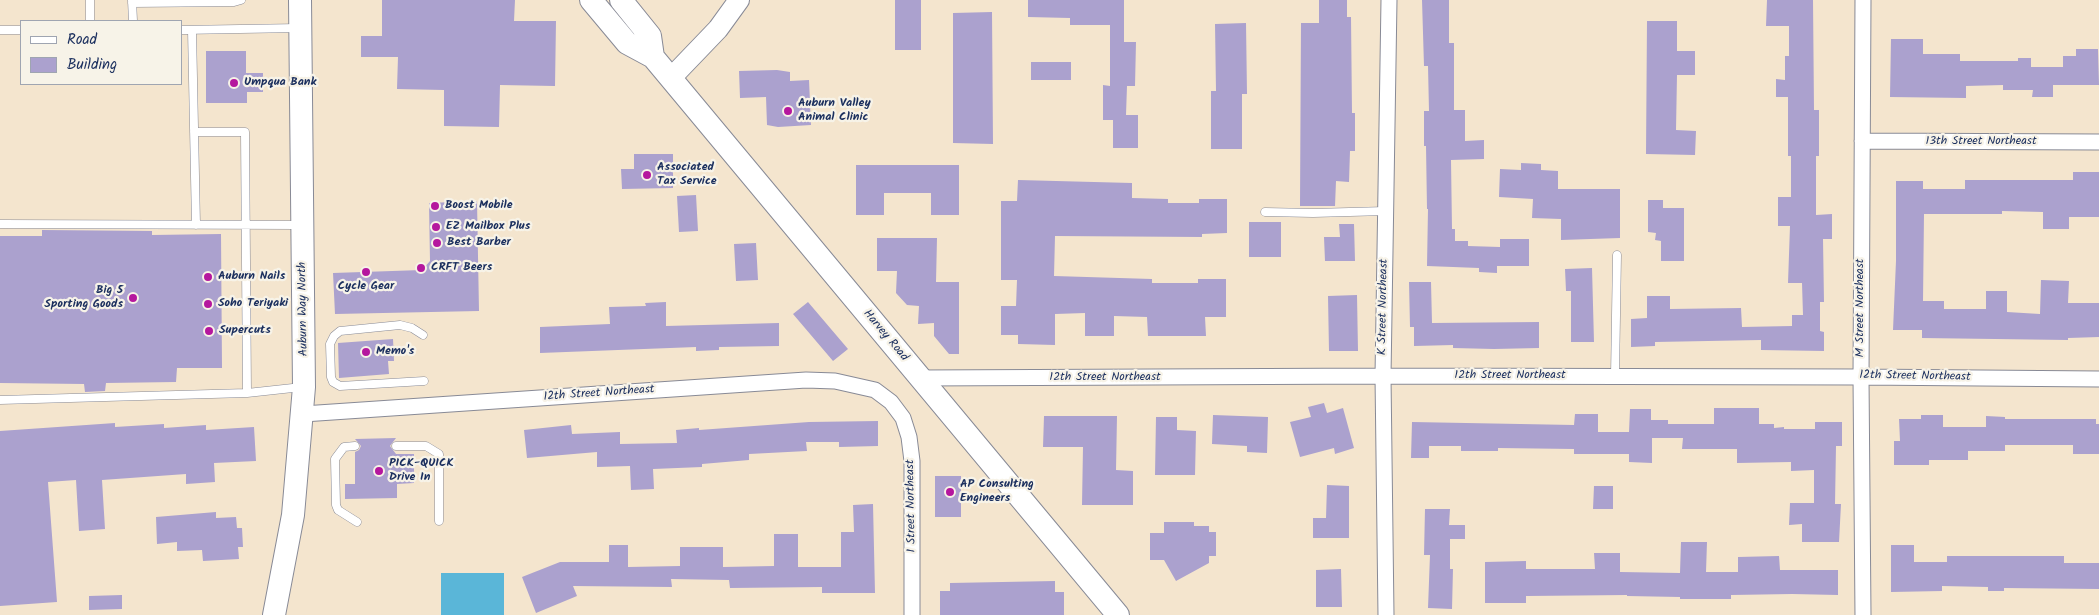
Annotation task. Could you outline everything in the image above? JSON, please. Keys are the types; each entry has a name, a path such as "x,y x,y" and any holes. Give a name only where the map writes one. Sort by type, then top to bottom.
{"main road":[{"name":"Auburn Way North","path":"274,615 293,515 303,414 300,0"},
{"name":"Harvey Road","path":"591,0 627,43 653,57 671,78 1118,615"},
{"name":"Harvey Road","path":"622,0 650,36 653,57"}],"street":[{"path":"671,78 718,29 739,0"},
{"name":"K Street Northeast","path":"1386,615 1383,376 1389,0"},
{"name":"M Street Northeast","path":"1863,0 1861,377 1863,615"},
{"name":"13th Street Northeast","path":"1862,141 2099,142"},
{"name":"12th Street Northeast","path":"920,378 1614,376 2099,379"},
{"name":"12th Street Northeast","path":"303,414 806,380 835,381 856,385 875,390 891,402"},
{"name":"I Street Northeast","path":"891,402 903,418 909,437 912,461 912,615"}],"lane":[{"path":"90,0 90,20"},
{"path":"133,20 132,1 234,2 240,0"},
{"path":"182,30 301,28"},
{"path":"0,30 20,30"},
{"path":"192,30 196,224"},
{"path":"194,132 245,132 247,393"},
{"path":"1265,212 1386,211"},
{"path":"0,224 303,225"},
{"path":"1614,376 1617,255"},
{"path":"423,335 412,328 400,325 340,331 334,336 330,344 331,377 333,382 340,386 424,381"},
{"path":"0,400 247,393 304,387"},
{"path":"355,446 344,447 335,459 336,505 338,510 357,522"},
{"path":"396,446 426,446 439,454 440,521"}],"water":[{"path":"441,573 504,573 504,615 441,615"}],"building":[{"path":"382,0 515,0 514,21 556,21 555,86 500,85 499,127 444,126 444,90 397,89 398,57 361,57 361,36 382,36"},
{"path":"895,0 921,0 921,50 895,50"},
{"path":"1028,0 1124,0 1124,42 1136,42 1135,86 1127,86 1126,115 1138,115 1138,148 1113,148 1113,120 1103,120 1103,85 1110,86 1110,25 1070,25 1070,18 1028,17"},
{"path":"1319,0 1347,0 1347,17 1351,17 1352,113 1355,113 1355,151 1350,151 1349,182 1336,181 1335,206 1300,206 1301,23 1319,23"},
{"path":"1422,0 1449,0 1449,43 1454,43 1454,110 1465,110 1465,141 1484,140 1484,159 1451,160 1452,229 1455,229 1455,241 1468,241 1468,246 1500,247 1500,239 1529,239 1529,266 1497,266 1497,273 1479,272 1479,268 1427,266 1428,209 1424,111 1429,111 1428,66 1424,66"},
{"path":"1767,0 1813,0 1814,110 1819,110 1819,156 1816,156 1816,215 1832,214 1832,239 1823,239 1824,302 1820,302 1820,331 1824,332 1824,351 1761,350 1761,340 1655,342 1655,346 1631,347 1631,319 1647,318 1647,296 1670,296 1670,309 1741,308 1742,327 1792,326 1792,315 1803,315 1802,283 1788,283 1790,226 1778,226 1778,197 1791,197 1791,156 1788,156 1788,97 1776,97 1776,79 1785,80 1785,56 1789,56 1789,26 1766,26"},
{"path":"992,12 993,144 953,143 953,13"},
{"path":"1647,21 1677,21 1677,51 1695,51 1695,75 1677,75 1676,130 1696,131 1695,155 1646,154"},
{"path":"1246,23 1247,94 1242,94 1242,149 1211,149 1211,91 1216,91 1215,24"},
{"path":"1891,39 1923,39 1923,54 1960,54 1960,61 2018,61 2018,58 2031,58 2031,67 2063,67 2063,56 2076,56 2076,49 2098,49 2099,85 2053,85 2053,97 2032,97 2033,90 2003,90 2003,85 1966,86 1966,98 1890,97"},
{"name":"Umpqua Bank","path":"206,51 246,51 246,73 263,73 263,92 247,92 247,103 206,103"},
{"path":"1031,62 1071,62 1071,80 1031,80"},
{"name":"Auburn Valley Animal Clinic","path":"777,70 790,72 790,81 809,80 811,125 778,127 767,125 766,97 740,98 739,71"},
{"path":"634,154 673,154 673,188 622,189 621,169 634,169"},
{"path":"1521,163 1541,164 1541,170 1558,171 1558,189 1620,189 1620,238 1561,240 1561,219 1532,218 1533,199 1499,197 1500,169 1521,170"},
{"path":"856,165 959,165 959,215 931,215 931,193 884,193 884,215 856,215"},
{"path":"2073,172 2099,172 2099,217 2069,217 2069,229 2043,229 2043,212 2002,211 2002,214 1924,214 1923,301 1944,301 1944,309 1986,309 1986,291 2007,291 2007,312 2040,314 2041,280 2069,281 2068,303 2099,303 2099,337 2068,338 2068,340 1922,338 1922,330 1893,330 1896,261 1896,181 1923,181 1923,189 1965,189 1965,180 2073,180"},
{"path":"1018,180 1132,183 1132,198 1168,199 1168,203 1199,203 1199,199 1227,199 1227,233 1202,234 1202,237 1055,236 1054,276 1152,279 1152,283 1198,283 1198,279 1226,279 1226,317 1205,317 1206,336 1148,336 1147,317 1114,316 1114,336 1085,336 1085,313 1055,314 1055,345 1018,344 1018,335 1001,335 1001,306 1016,306 1017,280 1001,280 1001,201 1017,201"},
{"path":"696,195 698,231 679,232 677,196"},
{"path":"1648,200 1663,200 1663,208 1684,208 1684,261 1661,261 1661,241 1655,240 1656,233 1648,232"},
{"path":"477,201 479,311 335,314 333,273 422,270 430,261 429,203"},
{"path":"1249,222 1281,222 1281,257 1249,257"},
{"path":"1339,224 1354,224 1355,261 1325,261 1324,237 1340,237"},
{"path":"42,230 152,231 152,235 221,234 222,368 177,368 176,382 106,383 105,391 85,392 84,384 0,383 0,236 42,236"},
{"path":"877,238 937,238 936,282 959,282 959,354 949,354 934,336 934,323 918,324 919,306 907,305 896,293 897,271 877,271"},
{"path":"756,243 758,280 736,281 734,244"},
{"path":"1592,268 1594,342 1571,342 1571,291 1566,291 1565,269"},
{"path":"1409,282 1431,282 1432,323 1539,322 1539,348 1494,349 1453,348 1453,345 1414,346 1414,327 1410,327"},
{"path":"1357,295 1358,351 1329,351 1328,296"},
{"path":"666,302 666,326 779,323 779,346 719,347 719,350 696,351 696,347 540,353 540,327 610,324 609,307 646,306 645,303"},
{"path":"808,302 848,349 833,361 793,314"},
{"name":"Memo's","path":"393,339 394,361 388,361 389,374 339,378 338,343"},
{"path":"1324,403 1327,413 1343,408 1354,448 1335,454 1334,448 1300,457 1290,422 1311,417 1308,407"},
{"path":"1714,408 1759,408 1759,424 1774,424 1774,428 1815,429 1815,422 1842,422 1842,446 1836,446 1835,504 1841,504 1839,542 1802,542 1802,524 1789,525 1790,503 1814,503 1814,470 1791,471 1791,462 1737,463 1737,449 1682,449 1683,438 1652,438 1652,463 1629,462 1629,454 1574,454 1574,449 1498,448 1498,451 1461,451 1461,446 1429,446 1429,458 1411,458 1412,422 1574,425 1575,414 1598,414 1598,432 1629,432 1630,409 1651,409 1651,420 1668,420 1668,424 1714,424"},
{"path":"1213,415 1268,417 1267,453 1247,452 1247,446 1212,444"},
{"path":"1921,415 1943,415 1943,427 1986,427 1986,416 2005,417 2005,419 2096,419 2096,424 2099,424 2099,454 2073,454 2073,445 2005,445 2005,451 1968,451 1968,460 1929,460 1929,465 1894,465 1894,441 1900,441 1899,419 1921,419"},
{"path":"1044,416 1117,416 1116,470 1133,471 1133,505 1082,505 1083,447 1043,447"},
{"path":"1156,417 1177,417 1177,430 1196,431 1195,475 1155,475"},
{"path":"878,421 878,446 839,447 839,442 806,442 807,451 749,454 749,460 702,464 702,467 653,469 654,489 631,490 630,466 597,467 597,452 527,458 524,430 571,425 572,434 620,432 620,444 677,443 676,430 809,422"},
{"path":"115,423 115,427 164,424 164,428 206,425 206,430 254,427 256,461 214,463 215,482 186,484 186,474 102,480 105,529 79,531 76,480 48,482 57,602 0,606 0,431"},
{"path":"396,438 390,446 396,454 414,454 414,483 397,484 397,498 345,499 345,484 355,484 355,452 361,446 355,439"},
{"path":"935,476 961,476 961,517 935,517"},
{"path":"1327,485 1349,486 1349,538 1313,538 1313,518 1326,518"},
{"path":"1594,486 1613,486 1613,509 1593,509"},
{"path":"873,504 875,593 822,593 822,587 730,588 729,580 671,579 672,587 573,586 577,596 536,613 522,577 560,562 609,562 609,545 628,545 628,567 680,566 680,547 723,547 723,567 774,566 774,534 798,534 798,567 841,567 841,532 854,532 853,505"},
{"path":"1425,509 1450,509 1449,525 1465,525 1465,539 1450,539 1450,569 1453,569 1452,609 1428,608 1430,555 1424,555"},
{"path":"216,512 216,518 236,517 237,528 242,528 243,547 238,547 239,559 203,561 202,550 177,551 177,542 157,544 156,517"},
{"path":"1164,522 1194,522 1194,526 1209,526 1209,532 1216,532 1216,556 1209,556 1209,563 1176,581 1164,560 1150,560 1150,533 1164,533"},
{"path":"1681,542 1707,542 1706,572 1738,572 1738,557 1779,556 1780,570 1838,570 1838,595 1731,595 1731,599 1680,599 1680,597 1627,595 1526,596 1526,603 1485,603 1485,562 1526,561 1526,569 1595,569 1594,553 1620,553 1620,572 1680,573"},
{"path":"1891,545 1914,545 1914,562 1947,562 1947,556 2064,556 2064,563 2099,563 2099,589 2004,588 2004,591 1988,591 1988,587 1942,586 1942,591 1891,592"},
{"path":"1341,569 1342,607 1316,607 1316,570"},
{"path":"1055,581 1055,592 1064,592 1064,615 940,615 940,591 950,591 950,583"},
{"path":"122,595 122,609 89,610 89,596"}],"place":[{"name":"Umpqua Bank","path":"234,83"},
{"name":"Auburn Valley Animal Clinic","path":"788,111"},
{"name":"Associated Tax Service","path":"647,175"},
{"name":"Boost Mobile","path":"435,206"},
{"name":"EZ Mailbox Plus","path":"436,227"},
{"name":"Best Barber","path":"437,243"},
{"name":"CRFT Beers","path":"421,268"},
{"name":"Cycle Gear","path":"366,272"},
{"name":"Auburn Nails","path":"208,277"},
{"name":"Big 5 Sporting Goods","path":"133,298"},
{"name":"Soho Teriyaki","path":"208,304"},
{"name":"Supercuts","path":"209,331"},
{"name":"Memo's","path":"366,352"},
{"name":"PICK-QUICK Drive In","path":"379,471"},
{"name":"AP Consulting Engineers","path":"950,492"}]}
